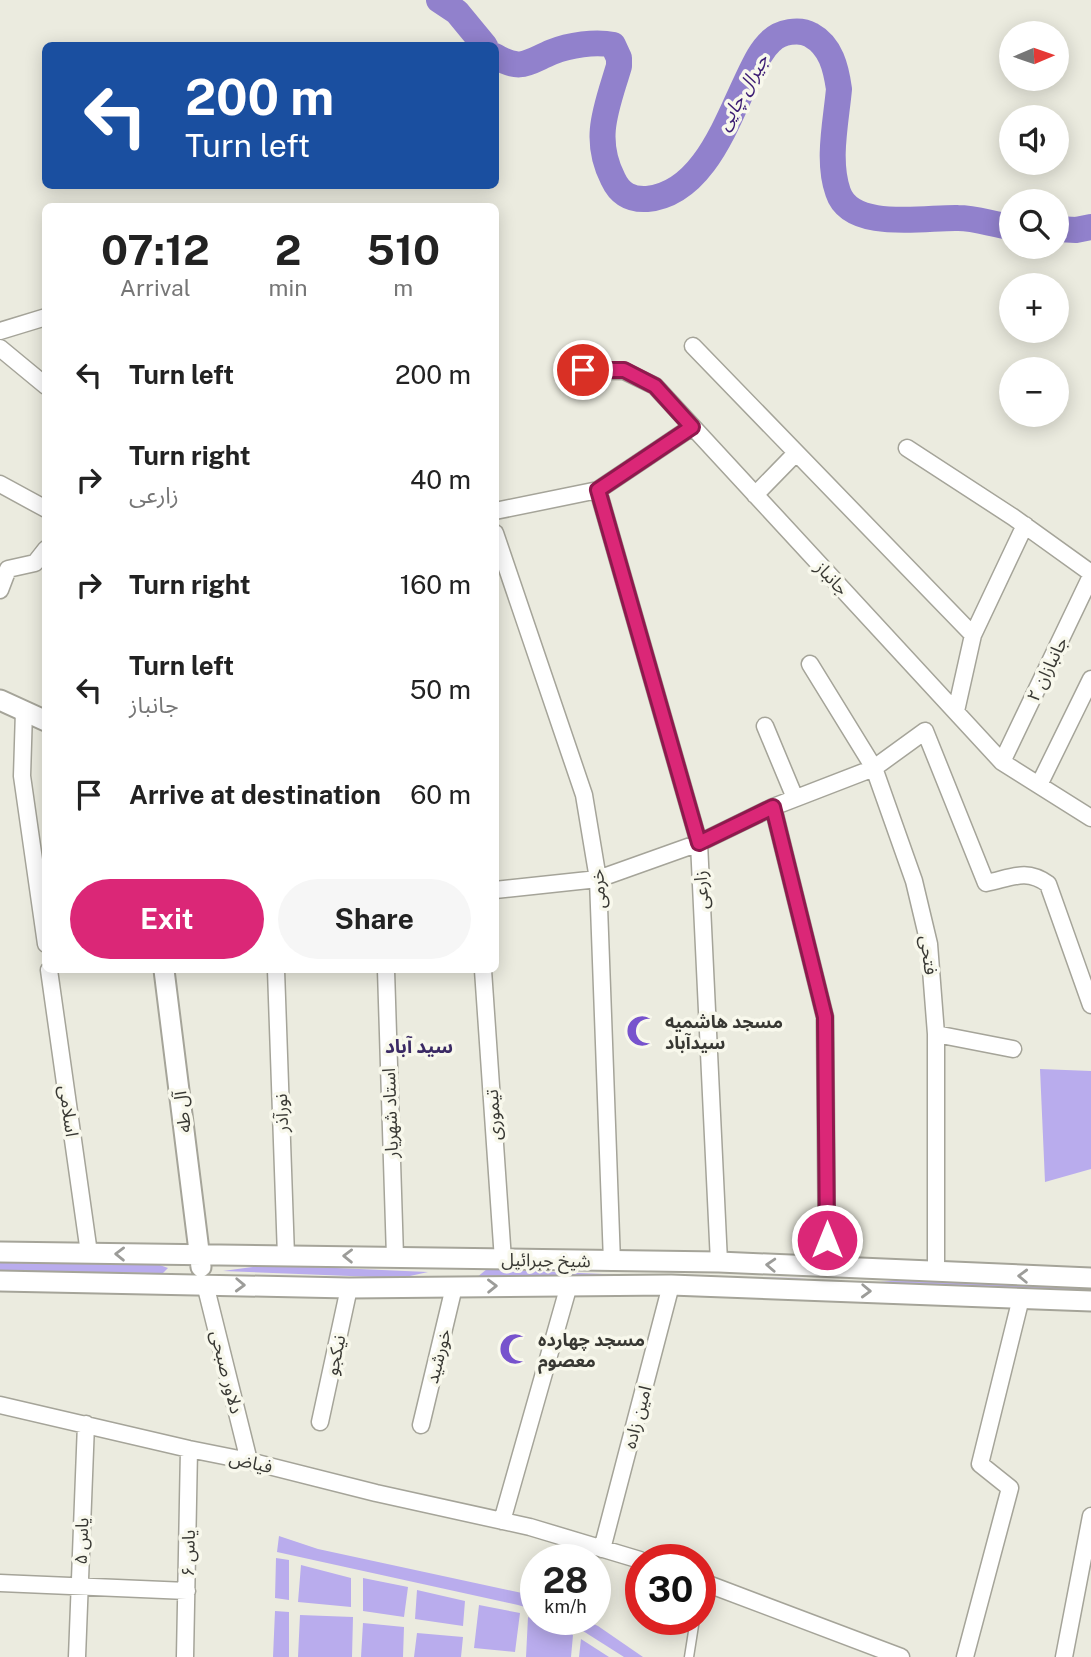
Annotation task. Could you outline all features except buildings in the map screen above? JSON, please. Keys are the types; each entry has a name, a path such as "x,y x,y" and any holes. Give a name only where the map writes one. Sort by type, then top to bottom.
{"street":[{"path":"0,331 42,318"},
{"path":"692,346 973,635"},
{"path":"0,348 42,383"},
{"name":"جانباز","path":"564,370 624,370 655,386 1002,762 1091,818"},
{"path":"499,511 598,490 692,427"},
{"path":"907,448 1025,525 1091,575"},
{"path":"755,495 796,453"},
{"path":"0,484 42,507"},
{"name":"زارعی","path":"598,490 699,843 719,1262"},
{"path":"956,710 973,635 1025,525"},
{"name":"خرمی","path":"499,545 584,795 598,879 612,1262"},
{"path":"0,590 8,569 35,563 42,554"},
{"name":"جانبازان ۲","path":"1002,762 1091,575"},
{"name":"فتحی","path":"810,664 874,768 914,881 929,944 936,1034 936,1272"},
{"path":"1039,785 1091,679"},
{"path":"0,700 42,719"},
{"path":"24,711 22,776 42,916"},
{"path":"765,726 795,798"},
{"path":"499,890 598,879 699,843 773,807 874,768 925,731 986,883 1026,874 1035,875 1048,884 1091,1005"},
{"path":"773,807 825,1017 825,1289"},
{"name":"اسلامی","path":"49,973 89,1253"},
{"name":"آل طه","path":"164,973 199,1255 205,1284"},
{"name":"نورآذر","path":"276,973 286,1256"},
{"name":"استاد شهریار","path":"386,973 394,1256"},
{"name":"تیموری","path":"483,973 503,1260"},
{"path":"936,1034 1013,1049"},
{"name":"شیخ جبرائیل","path":"0,1252 719,1262 1091,1278"},
{"path":"453,1258 454,1287"},
{"name":"شیخ جبرائیل","path":"0,1281 349,1288 671,1285 1091,1301"},
{"name":"دلاور صبحی","path":"205,1284 250,1461"},
{"path":"502,1521 569,1285"},
{"name":"امین زاده","path":"603,1544 671,1285"},
{"name":"خورشید","path":"421,1425 454,1287"},
{"name":"نیکجو","path":"320,1422 349,1288"},
{"path":"965,1657 1010,1488 979,1464 1021,1298"},
{"name":"فیاض","path":"0,1405 250,1461 502,1521 584,1544"},
{"name":"یاس ۵","path":"77,1657 86,1424"},
{"name":"یاس ۶","path":"185,1657 189,1449"},
{"path":"1064,1657 1091,1516"},
{"path":"0,1583 187,1591"},
{"path":"716,1588 901,1657"}],"lane":[{"path":"689,1657 692,1635"}],"shaded area":[{"path":"1040,1069 1091,1071 1091,1169 1045,1182"},
{"path":"0,1263 157,1264 168,1268 163,1273 0,1271"},
{"path":"267,1265 428,1272 401,1278 223,1271"},
{"path":"487,1269 649,1276 807,1278 728,1282 476,1278"},
{"path":"902,1280 1091,1287 1091,1294 844,1285"},
{"path":"279,1536 318,1549 520,1593 520,1606 518,1605 277,1552"},
{"path":"276,1558 289,1560 289,1600 275,1598"},
{"path":"301,1565 351,1578 351,1607 298,1602"},
{"path":"363,1578 408,1587 404,1617 363,1611"},
{"path":"417,1590 465,1601 463,1626 415,1619"},
{"path":"479,1605 520,1613 515,1652 474,1648"},
{"path":"275,1611 289,1612 289,1657 273,1657"},
{"path":"300,1615 353,1617 352,1657 298,1657"},
{"path":"363,1623 404,1627 403,1657 361,1657"},
{"path":"417,1633 463,1637 461,1657 414,1657"},
{"path":"527,1635 573,1635 571,1657 526,1657"},
{"path":"589,1635 611,1635 643,1657 624,1657"},
{"path":"581,1639 609,1657 579,1657"}],"waterway":[{"name":"جیرال چایی","path":"439,0 457,12 482,42"},
{"name":"جیرال چایی","path":"499,58 512,64 524,64 574,46 599,43 613,45 619,58 619,66 606,109 603,150 619,189 631,197 647,199 666,194 683,185 697,171 710,154 767,45 784,33 806,33 818,40 828,51 836,73 839,89 833,167 838,192 846,205 873,218 965,218 999,225"},
{"name":"جیرال چایی","path":"1069,230 1091,227"}],"place":[{"name":"مسجد هاشمیه سیدآباد","path":"642,1031"},
{"name":"مسجد چهارده معصوم","path":"515,1349"}],"district":[{"name":"سید آباد","path":"419,1046"}],"route":[{"path":"583,370 624,370 655,386 692,427 598,490 699,843 773,807 825,1017 827,1240"}]}
